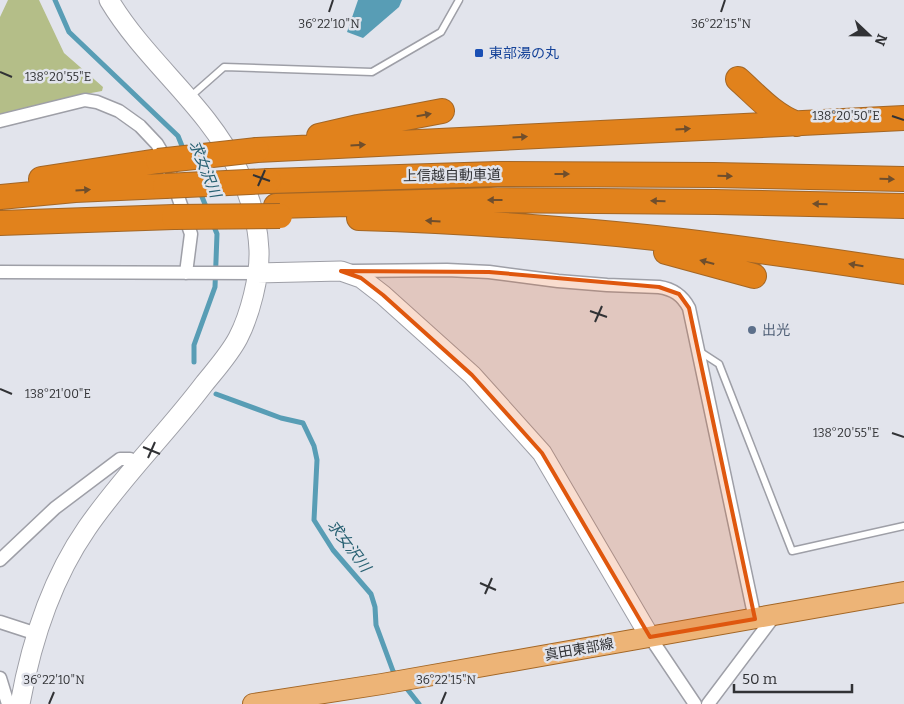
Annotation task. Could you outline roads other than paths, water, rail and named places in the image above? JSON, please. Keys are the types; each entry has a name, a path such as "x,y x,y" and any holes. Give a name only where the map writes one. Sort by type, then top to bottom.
{"highway":[{"path":"738,79 772,110 788,121 797,124"},
{"path":"257,150 358,127 442,111"},
{"path":"0,186 158,161 257,150 904,118"},
{"name":"上信越自動車道","path":"0,197 268,181 497,174 904,179"},
{"name":"上信越自動車道","path":"0,223 84,216 278,211 494,200 904,206"},
{"path":"278,211 539,227 708,244 904,272"},
{"path":"539,227 641,246 754,276"}],"main road":[{"name":"真田東部線","path":"253,704 382,684 904,592"}],"street":[{"path":"20,704 37,634 68,558 87,528 136,465 191,402 238,337 246,318 259,252 256,230 239,171 223,144 189,98 137,40 109,0"},
{"path":"0,121 85,100 97,102 119,111 140,126 157,144 164,156 191,234 192,273"},
{"path":"0,272 256,273 447,270 490,272 558,281 670,289 679,294 689,308 755,619"},
{"path":"341,271 356,276 370,284 438,344 472,375 542,453 650,637 695,704"},
{"path":"0,560 55,508 120,459 130,460 136,465"},
{"path":"708,704 776,615"},
{"path":"0,622 37,634"},
{"path":"0,678 8,704"}],"lane":[{"path":"189,98 224,67 372,72 442,32 459,0"},
{"path":"699,351 719,364 792,551 904,526"}],"water":[{"path":"358,0 402,0 399,7 363,38 347,32"}],"waterway":[{"name":"求女沢川","path":"55,0 69,32 178,136 184,151"},
{"name":"求女沢川","path":"200,192 207,209"},
{"name":"求女沢川","path":"194,362 194,345 215,287 217,234 213,224"},
{"name":"求女沢川","path":"216,394 281,418 303,423 314,446 317,460 314,520 333,550 371,594 375,607 376,625 393,671 397,676"},
{"name":"求女沢川","path":"404,685 419,704"}],"place":[{"name":"東部湯の丸","path":"479,53"},
{"name":"出光","path":"752,330"}]}
